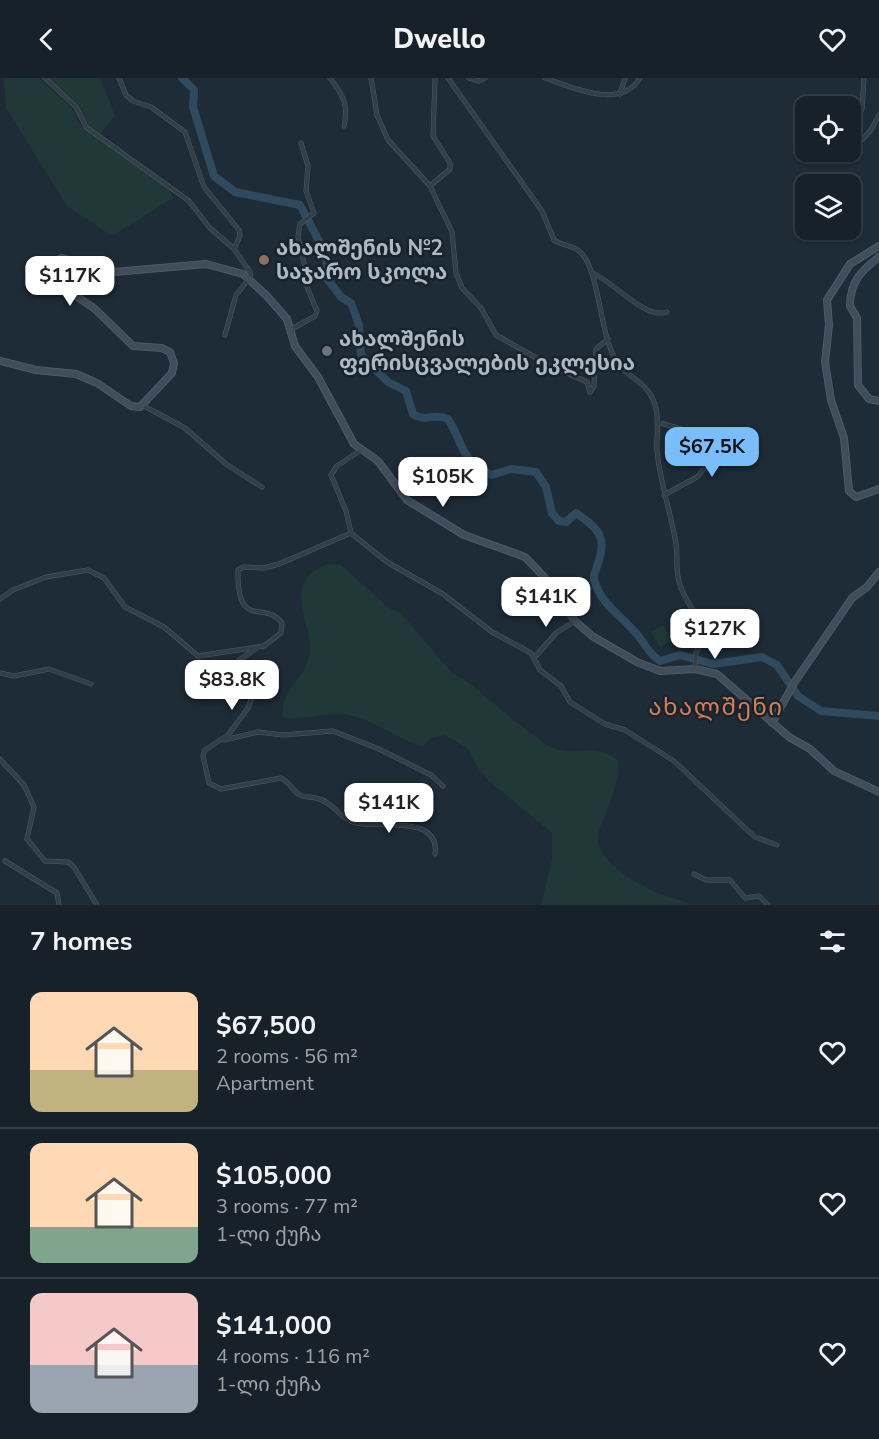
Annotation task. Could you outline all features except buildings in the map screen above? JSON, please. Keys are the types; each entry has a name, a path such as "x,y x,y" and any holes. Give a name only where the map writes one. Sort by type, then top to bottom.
{"street":[{"path":"45,78 76,107 86,127 189,201 209,226 234,249 250,272 250,280 236,296 225,335"},
{"path":"119,78 126,95 133,101 151,107 185,132 204,187 239,230 240,236 234,249"},
{"path":"330,78 345,96 347,112 344,126"},
{"path":"371,78 377,115 388,140 430,186 452,232 456,273 462,288 481,308 496,334 549,365 587,382 590,392 594,386 596,349 608,339"},
{"path":"430,186 450,169 450,163 433,136 435,78"},
{"path":"448,78 542,211 554,240 579,250 591,273 616,361 642,383 651,394 656,407 658,455 664,495 676,545 680,585 699,618 704,634 695,657 695,667"},
{"path":"469,78 479,81 485,78"},
{"path":"545,78 589,93 620,95 634,88 640,78"},
{"path":"620,95 625,78"},
{"path":"861,110 864,78"},
{"path":"861,141 879,116"},
{"path":"292,329 315,316 317,311 307,287 307,276 298,237 300,224 314,213 306,191 308,166 301,143"},
{"path":"879,246 850,264 829,293 826,314 829,325 828,346 825,362 831,400 844,438 849,491 856,497 879,489"},
{"path":"879,257 861,271 850,293 850,306 858,318 858,385 869,399 879,401"},
{"path":"142,405 172,373 174,363 170,352 162,348 141,348 128,344 94,309 47,276 43,271 47,266 62,258 114,272 206,264 233,270 250,280 287,319 292,329 295,346 323,386 354,444 378,461 407,500 423,512 464,535 525,557 550,582 575,621 592,636 637,662 660,671 695,667 709,671 725,680 772,723 846,779 865,784 879,792"},
{"path":"591,273 602,277 642,308 662,314 667,312"},
{"path":"0,361 36,370 76,374 97,383 131,406 142,405 185,428 226,464 262,487"},
{"path":"657,422 705,436 712,459 697,477 664,495"},
{"path":"361,450 337,466 331,475 346,510 351,533 387,562 443,594 492,632 523,647 535,657 540,670 561,686 570,702 605,724 625,730 674,761 755,837 777,845"},
{"path":"0,599 13,590 46,577 87,570 104,578 125,607 164,627 198,656 258,647 273,642 281,633 282,623 273,616 254,612 244,605 238,583 238,570 243,567 264,568 279,564 351,533"},
{"path":"772,723 794,683 852,598 867,587 879,572"},
{"path":"535,657 556,633 575,621"},
{"path":"223,741 248,708 252,698 235,668 238,661 258,647"},
{"path":"0,673 14,676 49,669 91,684"},
{"path":"435,854 434,843 423,831 409,825 368,825 349,820 330,804 296,792 281,778 220,789 209,783 203,756 209,746 258,732 283,735 333,731 379,749 431,775 443,786"},
{"path":"0,759 24,785 34,807 27,839 45,861 68,862 74,867 97,905"},
{"path":"5,861 57,893 59,905"},
{"path":"694,874 706,880 730,880 745,898 759,896 768,905"}],"green space":[{"path":"4,78 39,78 73,109 77,122 168,188 173,198 112,236 67,206 6,108"},
{"path":"49,78 100,78 115,115 100,134 85,124 77,107"},
{"path":"328,564 341,565 389,608 401,613 453,674 465,680 548,745 564,751 602,752 618,760 615,789 599,831 598,842 602,852 618,870 629,878 660,894 690,905 541,905 552,859 552,833 489,781 480,771 467,748 444,735 431,738 423,747 359,717 349,715 283,717 283,708 288,693 309,658 310,641 302,606 302,589 312,573"},
{"path":"663,625 672,640 660,647 651,632"}],"waterway":[{"path":"182,78 194,90 193,107 214,176 235,192 300,205 327,256 326,277 341,297 351,303 359,325 361,355 388,382 406,391 413,414 417,417 448,419 464,451 481,469 491,475 511,469 536,472 546,487 552,513 559,521 566,522 576,513 596,529 602,548 594,576 597,587 605,601 637,634 656,658 660,661 680,655 713,664 762,657 777,665 798,696 821,711 879,716"}],"place":[{"name":"ახალშენის №2 საჯარო სკოლა","path":"264,260"},
{"name":"ახალშენის ფერისცვალების ეკლესია","path":"327,351"}],"district":[{"name":"ახალშენი","path":"716,707"}]}
